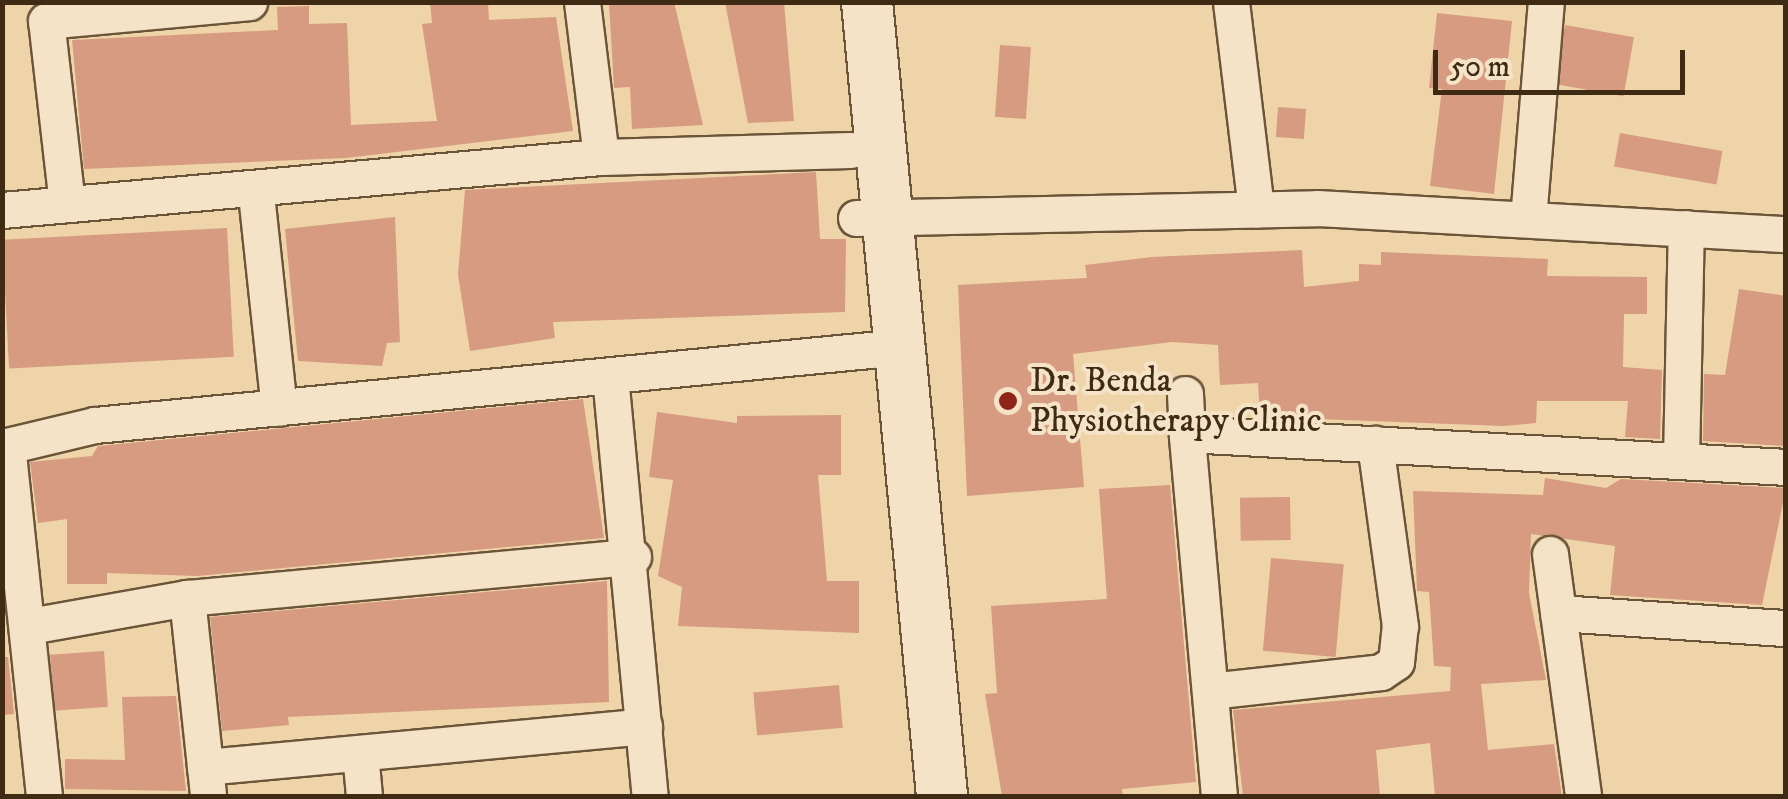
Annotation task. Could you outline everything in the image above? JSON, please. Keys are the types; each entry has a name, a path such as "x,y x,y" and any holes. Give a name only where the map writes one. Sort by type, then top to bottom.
{"street":[{"path":"582,2 601,158"},
{"path":"834,2 850,150 872,217 942,796"},
{"path":"867,2 872,217 870,350 908,796"},
{"path":"1231,2 1256,209"},
{"path":"1528,220 1546,2"},
{"path":"67,204 45,12 237,3"},
{"path":"2,210 256,194 601,158 850,150"},
{"path":"256,194 280,408"},
{"path":"872,217 1256,209 1786,234"},
{"path":"1681,460 1686,228"},
{"path":"44,796 30,626 4,447 96,424 870,350"},
{"path":"610,376 633,557 650,796"},
{"path":"1185,394 1220,796"},
{"path":"1187,434 1786,466"},
{"path":"1210,690 1381,672 1396,662 1400,626 1375,444"},
{"path":"1550,554 1583,796"},
{"path":"30,626 187,598 633,557"},
{"path":"187,598 207,782 360,752 644,726"},
{"path":"1558,613 1786,628"},
{"path":"360,752 364,796"}],"building":[{"path":"430,2 488,2 489,20 556,17 573,131 346,158 84,169 72,40 278,30 277,7 309,6 309,24 347,23 351,125 437,121 422,24 432,23"},
{"path":"609,2 674,2 703,125 632,129 630,87 614,88"},
{"path":"725,2 784,2 794,121 748,123"},
{"path":"1437,13 1512,21 1494,194 1430,186 1442,89 1429,88"},
{"path":"1565,25 1634,37 1624,96 1555,84"},
{"path":"1000,45 1031,47 1026,119 995,117"},
{"path":"1278,107 1306,109 1304,139 1276,137"},
{"path":"1620,133 1722,151 1717,185 1614,166"},
{"path":"816,172 820,239 846,239 845,312 553,322 555,338 470,351 458,275 465,190"},
{"path":"395,217 400,342 387,343 382,366 298,361 285,229"},
{"path":"227,228 234,357 9,369 2,240"},
{"path":"1302,250 1304,287 1359,281 1359,264 1381,265 1381,252 1548,259 1547,276 1647,277 1647,314 1624,314 1623,367 1662,370 1660,439 1625,437 1628,401 1537,401 1536,423 1504,426 1260,417 1258,383 1220,385 1218,345 1172,342 1073,354 1084,487 967,496 958,285 1087,278 1085,265 1152,257"},
{"path":"1739,289 1786,296 1786,446 1703,441 1704,374 1725,375"},
{"path":"583,399 604,538 197,576 107,573 107,584 67,584 67,519 38,523 30,462 92,456 98,446"},
{"path":"657,412 737,423 737,416 841,415 841,475 818,475 827,581 859,581 859,633 678,626 682,587 658,576 673,480 649,477"},
{"path":"1545,478 1606,488 1621,479 1786,488 1762,605 1610,595 1615,546 1531,534 1529,593 1546,680 1481,684 1488,750 1554,744 1562,796 1435,796 1430,743 1376,750 1380,796 1243,796 1233,710 1450,691 1451,667 1434,666 1429,592 1417,591 1413,491 1543,495"},
{"path":"1170,485 1196,782 1122,789 1123,796 1002,796 985,694 997,693 991,606 1107,599 1099,489"},
{"path":"1290,497 1291,540 1241,541 1240,498"},
{"path":"1271,558 1344,564 1336,657 1263,651"},
{"path":"607,581 609,702 288,717 289,725 222,731 210,617"},
{"path":"104,651 108,707 54,711 50,655"},
{"path":"2,657 8,657 14,714 2,715"},
{"path":"839,685 843,728 757,735 753,692"},
{"path":"176,696 186,791 65,789 65,759 125,760 122,697"}],"place":[{"name":"Dr. Benda Physiotherapy Clinic","path":"1008,401"}]}
